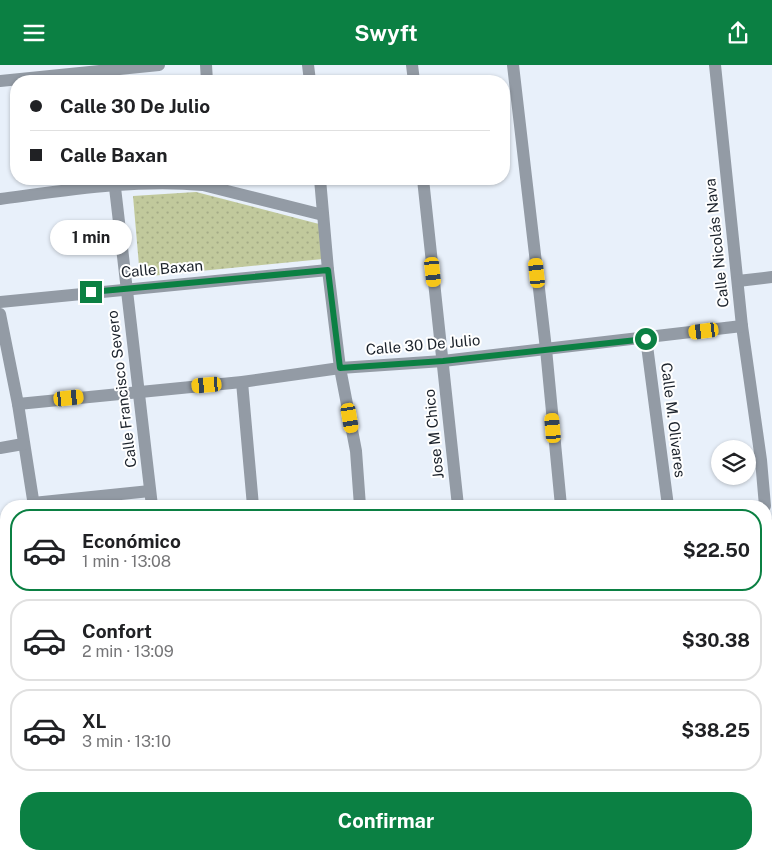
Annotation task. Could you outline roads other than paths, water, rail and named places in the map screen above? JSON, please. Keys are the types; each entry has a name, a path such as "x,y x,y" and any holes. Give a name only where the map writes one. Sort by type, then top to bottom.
{"street":[{"path":"70,75 159,65"},
{"path":"513,65 546,349 560,500"},
{"name":"Calle Nicolás Nava","path":"715,65 742,326 761,460 764,500"},
{"path":"0,199 89,185"},
{"name":"Calle Francisco Severo","path":"115,185 151,500"},
{"path":"220,185 323,215"},
{"path":"320,185 328,270 340,368 356,451 360,500"},
{"name":"Jose M Chico","path":"424,185 457,500"},
{"name":"Calle Baxan","path":"0,302 127,288 328,270"},
{"path":"738,281 772,277"},
{"path":"0,314 18,404 32,500"},
{"name":"Calle 30 De Julio","path":"18,404 242,382 340,368 443,361 646,339 742,326"},
{"name":"Calle M. Olivares","path":"646,339 667,500"},
{"path":"242,382 252,500"},
{"path":"0,448 23,443"},
{"path":"75,500 150,491"}]}
